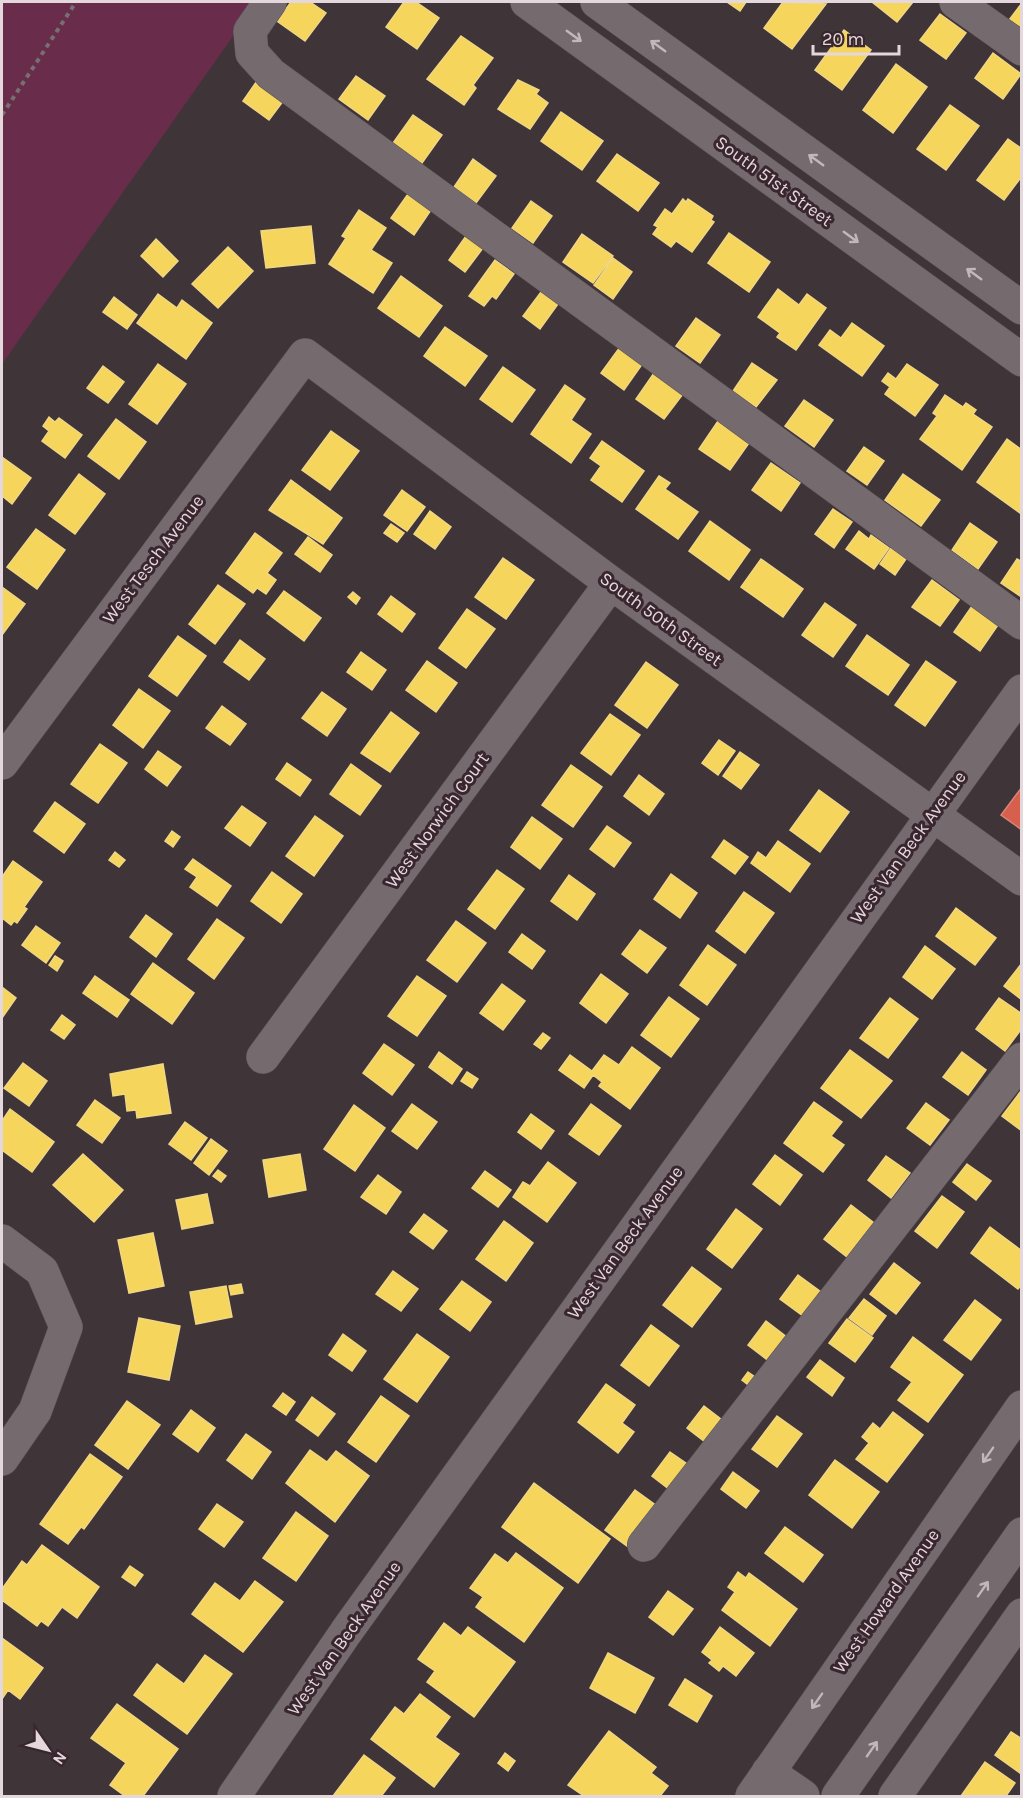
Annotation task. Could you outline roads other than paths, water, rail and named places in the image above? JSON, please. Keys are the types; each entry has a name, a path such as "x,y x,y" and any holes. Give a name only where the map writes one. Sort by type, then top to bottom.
{"street":[{"path":"270,2 250,31 252,53 271,74 1022,623"},
{"name":"South 51st Street","path":"527,2 1022,360"},
{"path":"597,2 1022,308"},
{"path":"956,2 1022,49"},
{"name":"South 50th Street","path":"305,355 611,583 1022,879"},
{"name":"West Tesch Avenue","path":"2,763 305,355"},
{"name":"West Norwich Court","path":"263,1057 611,583"},
{"name":"West Van Beck Avenue","path":"234,1797 367,1604 931,814 1022,691"},
{"path":"644,1545 1022,1059"},
{"path":"2,1241 42,1271 66,1327 35,1411 2,1459"},
{"name":"West Howard Avenue","path":"760,1784 1022,1407"},
{"path":"838,1797 1022,1534"},
{"path":"895,1797 1022,1615"},
{"path":"760,1784 803,1797"}]}
